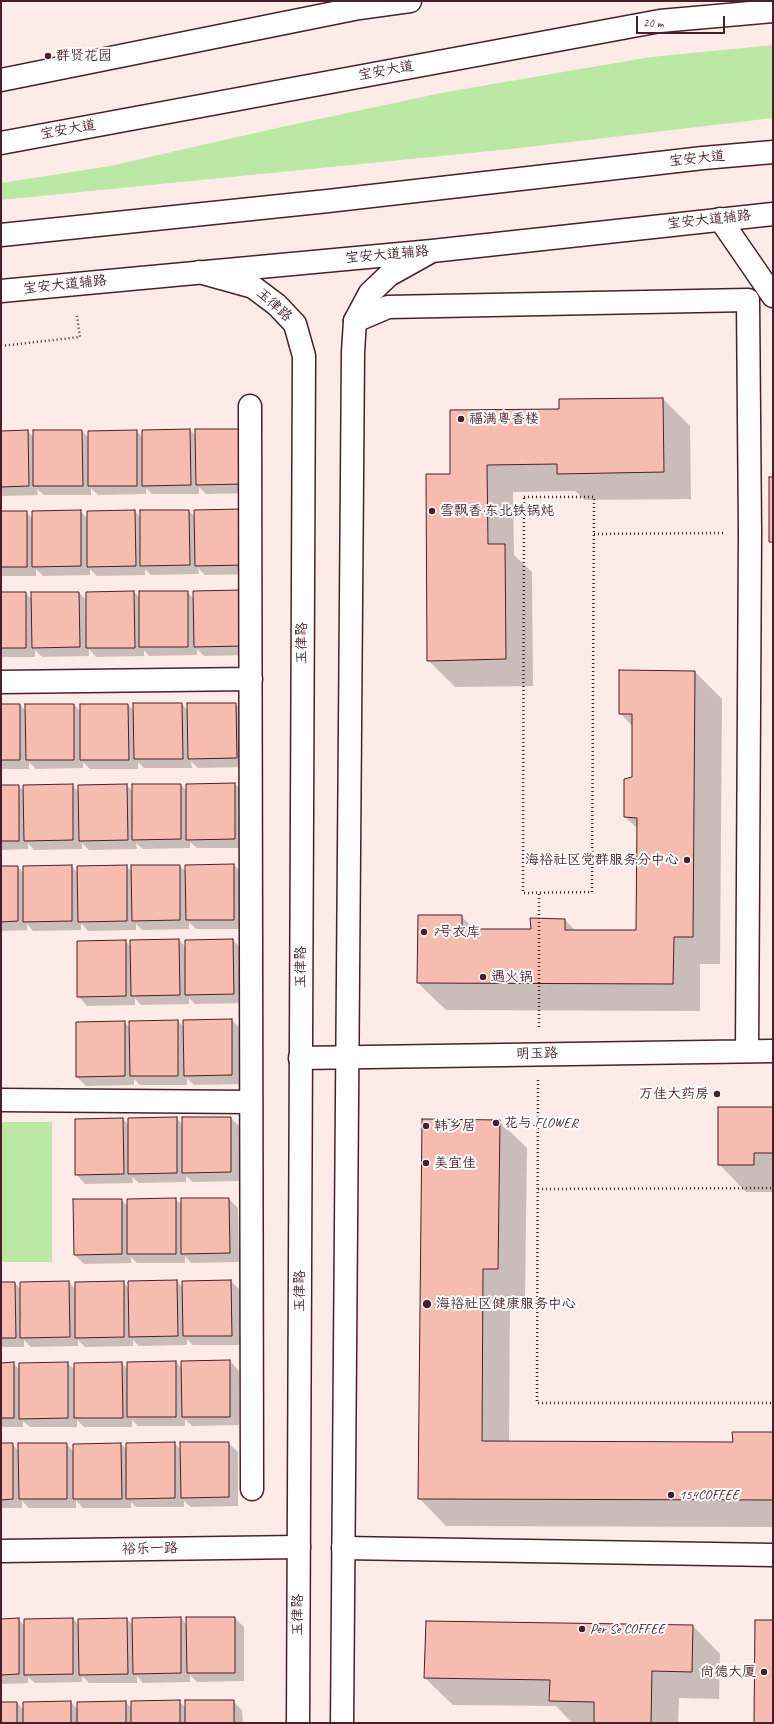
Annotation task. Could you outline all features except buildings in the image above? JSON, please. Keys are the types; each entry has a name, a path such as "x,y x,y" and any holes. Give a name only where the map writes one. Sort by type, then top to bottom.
{"main road":[{"path":"1,80 321,8 410,1"},
{"name":"宝安大道","path":"1,143 660,21 773,10"},
{"name":"宝安大道","path":"1,235 328,201 703,158 773,152"},
{"name":"宝安大道辅路","path":"1,291 432,251 773,214"},
{"path":"720,219 773,296"},
{"path":"342,1723 352,360 355,321 370,293 389,275 432,251"},
{"name":"玉律路","path":"199,272 253,287 277,305 295,324 304,356 298,1723"},
{"path":"355,321 388,307 748,300 750,533 747,1051"},
{"path":"250,406 252,1489"},
{"path":"1,682 251,679"},
{"name":"明玉路","path":"300,1058 773,1051"},
{"path":"1,1100 251,1102"},
{"name":"裕乐一路","path":"1,1551 298,1548"},
{"path":"343,1548 773,1555"}],"path":[{"path":"1,346 80,337 77,316"},
{"path":"524,497 594,497 594,534 592,892 523,892 524,497"},
{"path":"594,534 750,533"},
{"path":"539,892 539,1028"},
{"path":"538,1077 537,1403 773,1403"},
{"path":"538,1189 773,1188"}],"green space":[{"path":"773,45 773,118 511,149 1,200 1,183 110,166 446,92 651,57"},
{"path":"1,1122 52,1122 52,1262 1,1262"}],"place":[{"name":"群贤花园","path":"48,56"},
{"name":"福满粤香楼","path":"461,419"},
{"name":"雪飘香·东北铁锅炖","path":"432,511"},
{"name":"海裕社区党群服务分中心","path":"687,860"},
{"name":"7号衣库","path":"424,932"},
{"name":"遇火锅","path":"483,977"},
{"name":"万佳大药房","path":"717,1094"},
{"name":"花与.FLOWER","path":"496,1123"},
{"name":"韩乡居","path":"426,1126"},
{"name":"美宜佳","path":"426,1163"},
{"name":"海裕社区健康服务中心","path":"427,1304"},
{"name":"154COFFEE","path":"671,1495"},
{"name":"Per Se COFFEE","path":"582,1629"},
{"name":"尚德大厦","path":"764,1672"}]}
